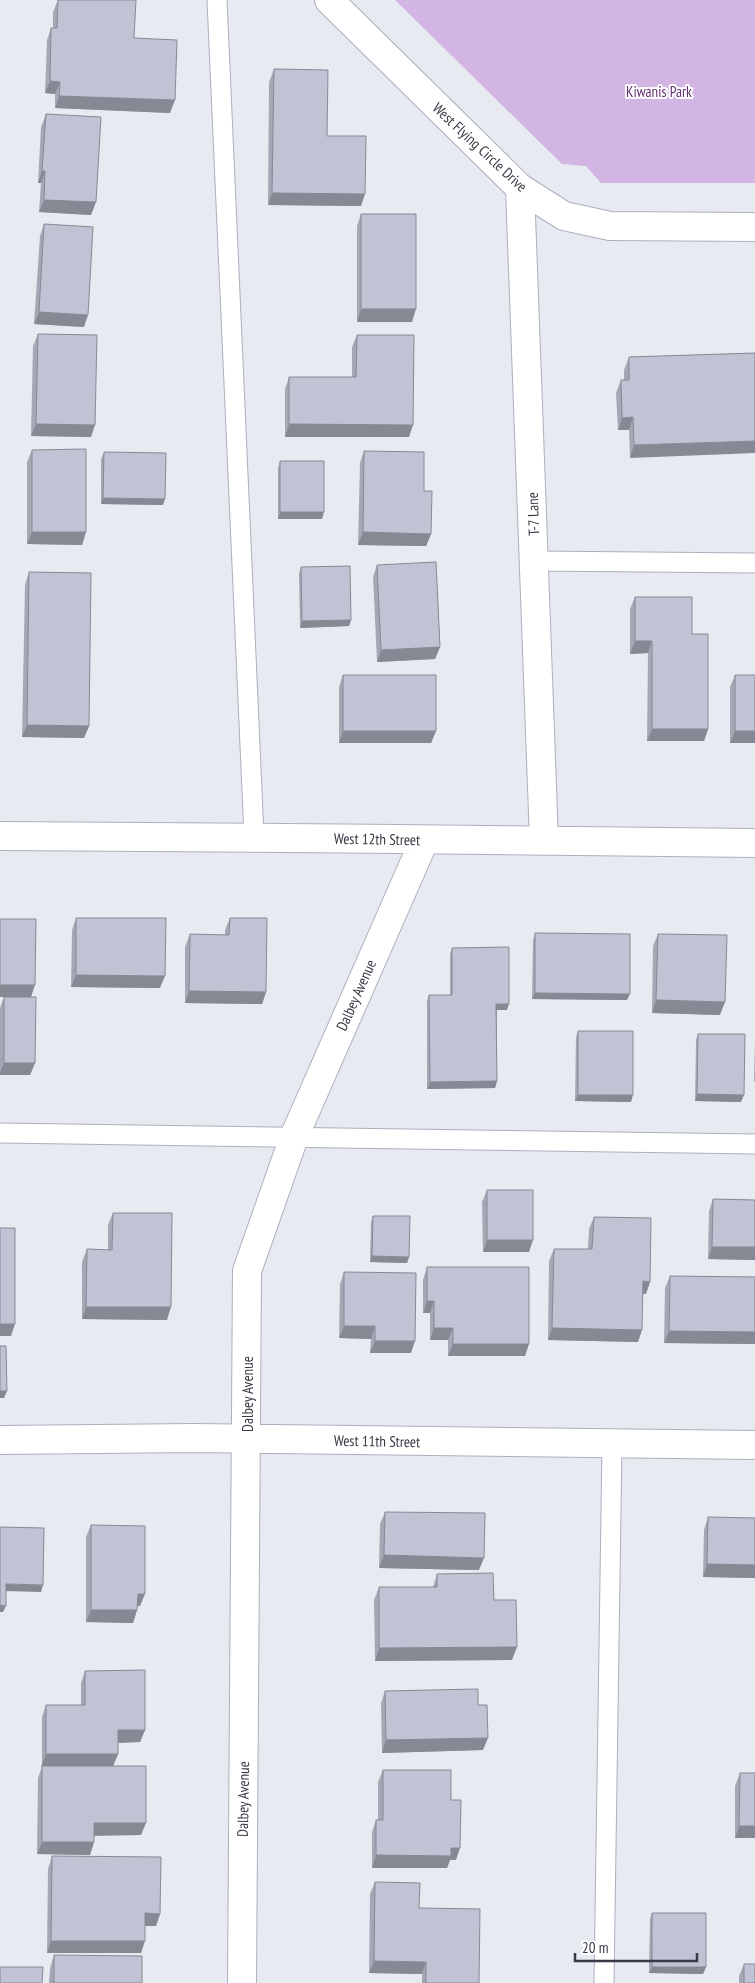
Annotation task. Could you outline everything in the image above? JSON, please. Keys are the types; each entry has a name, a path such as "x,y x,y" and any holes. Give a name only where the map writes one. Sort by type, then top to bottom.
{"street":[{"name":"West Flying Circle Drive","path":"329,0 520,188 564,216 610,226 755,228"},
{"name":"T-7 Lane","path":"520,188 544,841"},
{"name":"West 12th Street","path":"0,836 254,836 424,841 755,843"},
{"name":"Dalbey Avenue","path":"242,1983 246,1271 294,1137 424,841"},
{"name":"West 11th Street","path":"0,1440 246,1439 755,1445"}],"lane":[{"path":"217,0 254,836"},
{"path":"535,562 755,563"},
{"path":"0,1133 755,1144"},
{"path":"604,1983 612,1444"}],"green space":[{"name":"Kiwanis Park","path":"395,0 755,0 755,183 601,183 586,166 562,164"}],"building":[{"path":"58,0 136,0 134,38 177,40 175,100 59,96 60,82 50,81 51,28 57,28"},
{"path":"274,69 328,70 327,136 366,136 365,194 272,193"},
{"path":"46,114 101,117 96,202 44,200 45,171 42,171"},
{"path":"361,214 416,214 416,309 361,309"},
{"path":"44,224 93,227 88,315 39,312"},
{"path":"38,334 97,335 95,425 36,424"},
{"path":"357,335 414,335 413,425 289,424 289,377 356,377"},
{"path":"755,353 755,441 634,445 633,417 622,418 621,380 629,380 629,357"},
{"path":"86,449 86,532 32,532 32,450"},
{"path":"364,451 424,452 424,491 432,491 431,534 363,532"},
{"path":"104,452 166,453 165,499 103,498"},
{"path":"280,461 324,461 324,512 280,512"},
{"path":"436,562 440,647 381,650 377,565"},
{"path":"350,566 351,620 302,621 301,567"},
{"path":"29,572 91,573 89,726 27,725"},
{"path":"635,597 692,597 692,634 708,634 708,729 652,729 652,641 635,641"},
{"path":"343,675 436,675 436,731 343,731"},
{"path":"735,675 755,675 755,731 735,731"},
{"path":"76,918 166,918 165,976 76,975"},
{"path":"230,918 267,918 266,992 189,991 190,934 229,935"},
{"path":"0,919 36,919 35,985 0,985"},
{"path":"535,933 630,934 630,994 535,993"},
{"path":"658,934 727,935 725,1002 656,1000"},
{"path":"509,947 509,1004 496,1004 497,1081 430,1082 429,995 452,995 452,948"},
{"path":"4,997 36,997 35,1063 4,1063"},
{"path":"578,1031 633,1031 633,1095 578,1095"},
{"path":"698,1034 745,1034 744,1095 697,1094"},
{"path":"487,1190 533,1190 533,1240 487,1240"},
{"path":"713,1199 755,1200 755,1247 712,1247"},
{"path":"113,1213 172,1213 171,1307 86,1307 87,1249 112,1250"},
{"path":"373,1216 410,1216 409,1257 372,1256"},
{"path":"594,1217 651,1218 650,1282 643,1281 642,1330 552,1328 554,1249 592,1249"},
{"path":"0,1228 15,1228 15,1324 0,1324"},
{"path":"427,1267 529,1267 529,1344 453,1344 453,1328 434,1328 434,1301 427,1301"},
{"path":"344,1272 416,1273 415,1341 375,1341 375,1326 344,1326"},
{"path":"670,1276 755,1277 755,1332 669,1331"},
{"path":"0,1346 6,1346 7,1391 0,1391"},
{"path":"385,1512 485,1513 484,1558 384,1555"},
{"path":"708,1517 755,1518 755,1565 707,1564"},
{"path":"91,1525 145,1526 145,1594 138,1594 137,1610 91,1610"},
{"path":"0,1527 44,1528 43,1585 6,1584 6,1606 0,1605"},
{"path":"493,1573 494,1600 516,1600 517,1647 379,1648 379,1587 437,1587 437,1574"},
{"path":"145,1670 145,1730 118,1730 118,1754 46,1754 46,1705 85,1705 85,1671"},
{"path":"478,1689 478,1705 487,1705 488,1738 386,1740 385,1691"},
{"path":"42,1766 146,1766 146,1823 94,1823 94,1842 42,1842"},
{"path":"383,1770 451,1770 451,1800 461,1800 460,1848 451,1848 451,1856 376,1855 376,1820 383,1820"},
{"path":"740,1773 755,1773 755,1826 739,1826"},
{"path":"52,1856 161,1857 160,1914 145,1913 145,1941 51,1941"},
{"path":"375,1882 420,1883 419,1908 480,1909 479,1983 426,1983 426,1962 374,1961"},
{"path":"652,1913 706,1913 706,1967 652,1967"},
{"path":"54,1955 142,1956 142,1983 54,1983"},
{"path":"744,1964 755,1964 755,1983 744,1983"},
{"path":"0,1967 43,1967 42,1983 0,1983"}]}
